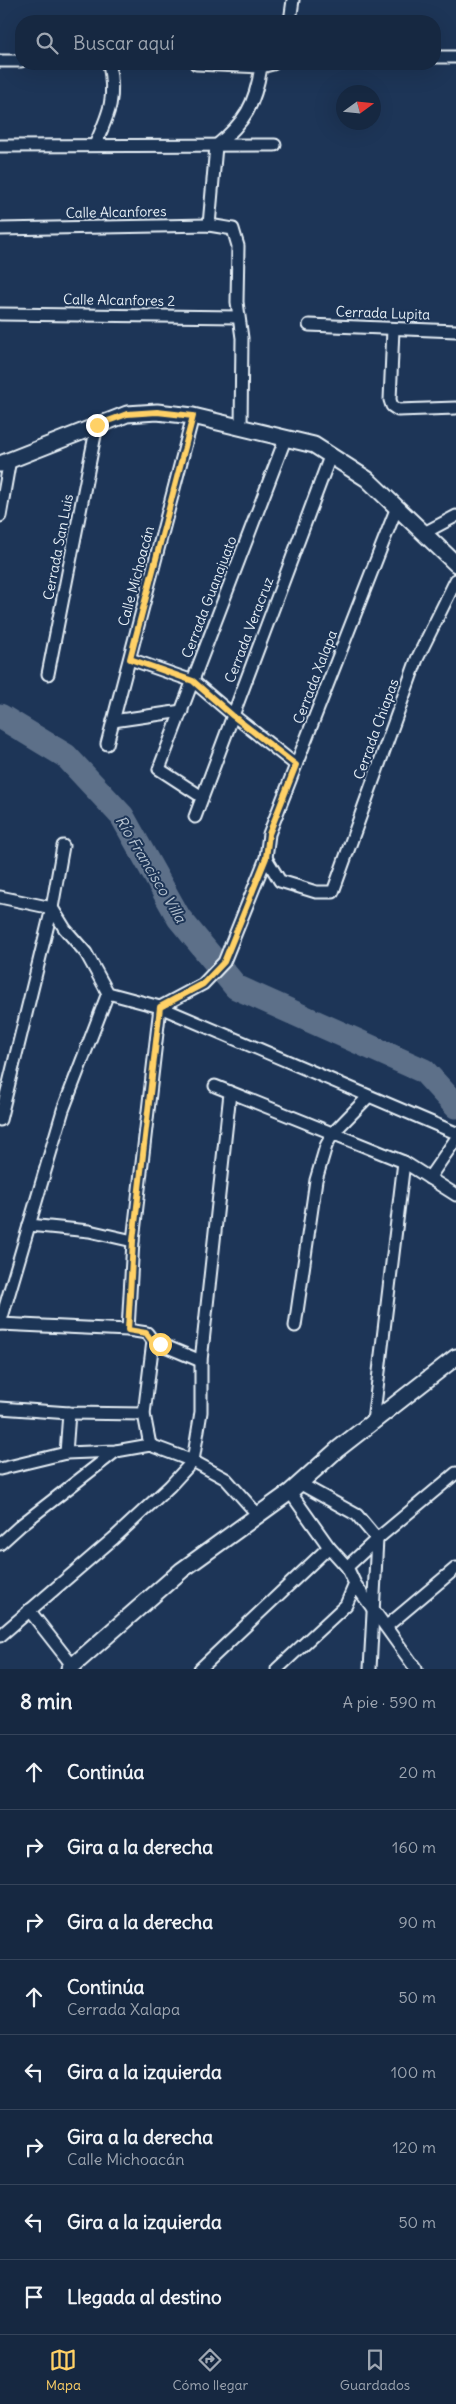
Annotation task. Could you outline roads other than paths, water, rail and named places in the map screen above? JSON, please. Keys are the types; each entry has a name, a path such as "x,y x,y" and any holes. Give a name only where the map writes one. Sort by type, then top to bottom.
{"main road":[{"path":"5,461 127,414 157,412 193,416 241,426 314,445 331,454 368,479 456,564"},
{"path":"70,1667 182,1570 258,1515 456,1357"}],"street":[{"path":"291,15 294,0"},
{"path":"441,56 456,57"},
{"path":"0,61 15,61"},
{"path":"95,145 110,108 113,85 110,70"},
{"path":"209,225 216,146 236,129 256,96 264,70"},
{"path":"0,146 275,145"},
{"name":"Calle Alcanfores","path":"0,229 209,225 233,229 238,246 238,317"},
{"name":"Calle Alcanfores 2","path":"0,314 238,317"},
{"path":"238,317 242,338 241,426"},
{"name":"Cerrada Lupita","path":"309,325 456,331"},
{"path":"393,329 390,400 392,406 398,410 456,408"},
{"name":"Calle Michoacán","path":"107,744 193,416"},
{"name":"Cerrada San Luis","path":"48,674 97,425"},
{"name":"Cerrada Guanajuato","path":"202,797 159,769 286,437"},
{"name":"Cerrada Veracruz","path":"195,817 331,454"},
{"path":"0,516 5,461"},
{"name":"Cerrada Xalapa","path":"160,1007 203,984 224,962 266,858 269,834 397,507"},
{"path":"424,533 456,516"},
{"name":"Cerrada Chiapas","path":"266,858 280,881 316,892 333,892 417,659 456,580"},
{"path":"130,659 193,681 233,716 296,765"},
{"path":"113,721 182,711"},
{"path":"0,1120 52,908 62,846"},
{"path":"0,897 52,908 65,929 86,953 108,993 160,1007 368,1096 411,1112 456,1133"},
{"path":"108,993 63,1110 0,1324 128,1330 146,1333 152,1341 202,1361"},
{"path":"128,1330 133,1241 160,1007"},
{"path":"215,1086 404,1162 456,1195"},
{"path":"0,1636 114,1538 170,1486 193,1461 201,1412 202,1361 230,1093"},
{"path":"296,1326 316,1180 326,1146 333,1133 368,1096"},
{"path":"429,1178 456,1139"},
{"path":"373,1422 404,1162"},
{"path":"29,1225 89,1231 133,1241"},
{"path":"150,1445 144,1414 152,1341"},
{"path":"0,1408 69,1413 144,1414"},
{"path":"66,1453 69,1413"},
{"path":"0,1469 66,1453 116,1451 150,1445 193,1461 226,1480 258,1515"},
{"path":"0,1544 21,1525 116,1451"},
{"path":"347,1567 456,1473"},
{"path":"294,1487 356,1515 378,1539 370,1669"},
{"path":"294,1487 329,1547 347,1567 355,1584 373,1606 416,1669"},
{"path":"200,1669 329,1547"},
{"path":"387,1626 456,1568"},
{"path":"278,1669 346,1605 355,1584"},
{"path":"29,1610 70,1667"}],"waterway":[{"name":"Río Francisco Villa","path":"0,716 66,756 122,816 179,918 236,987 424,1071 456,1106"}]}
